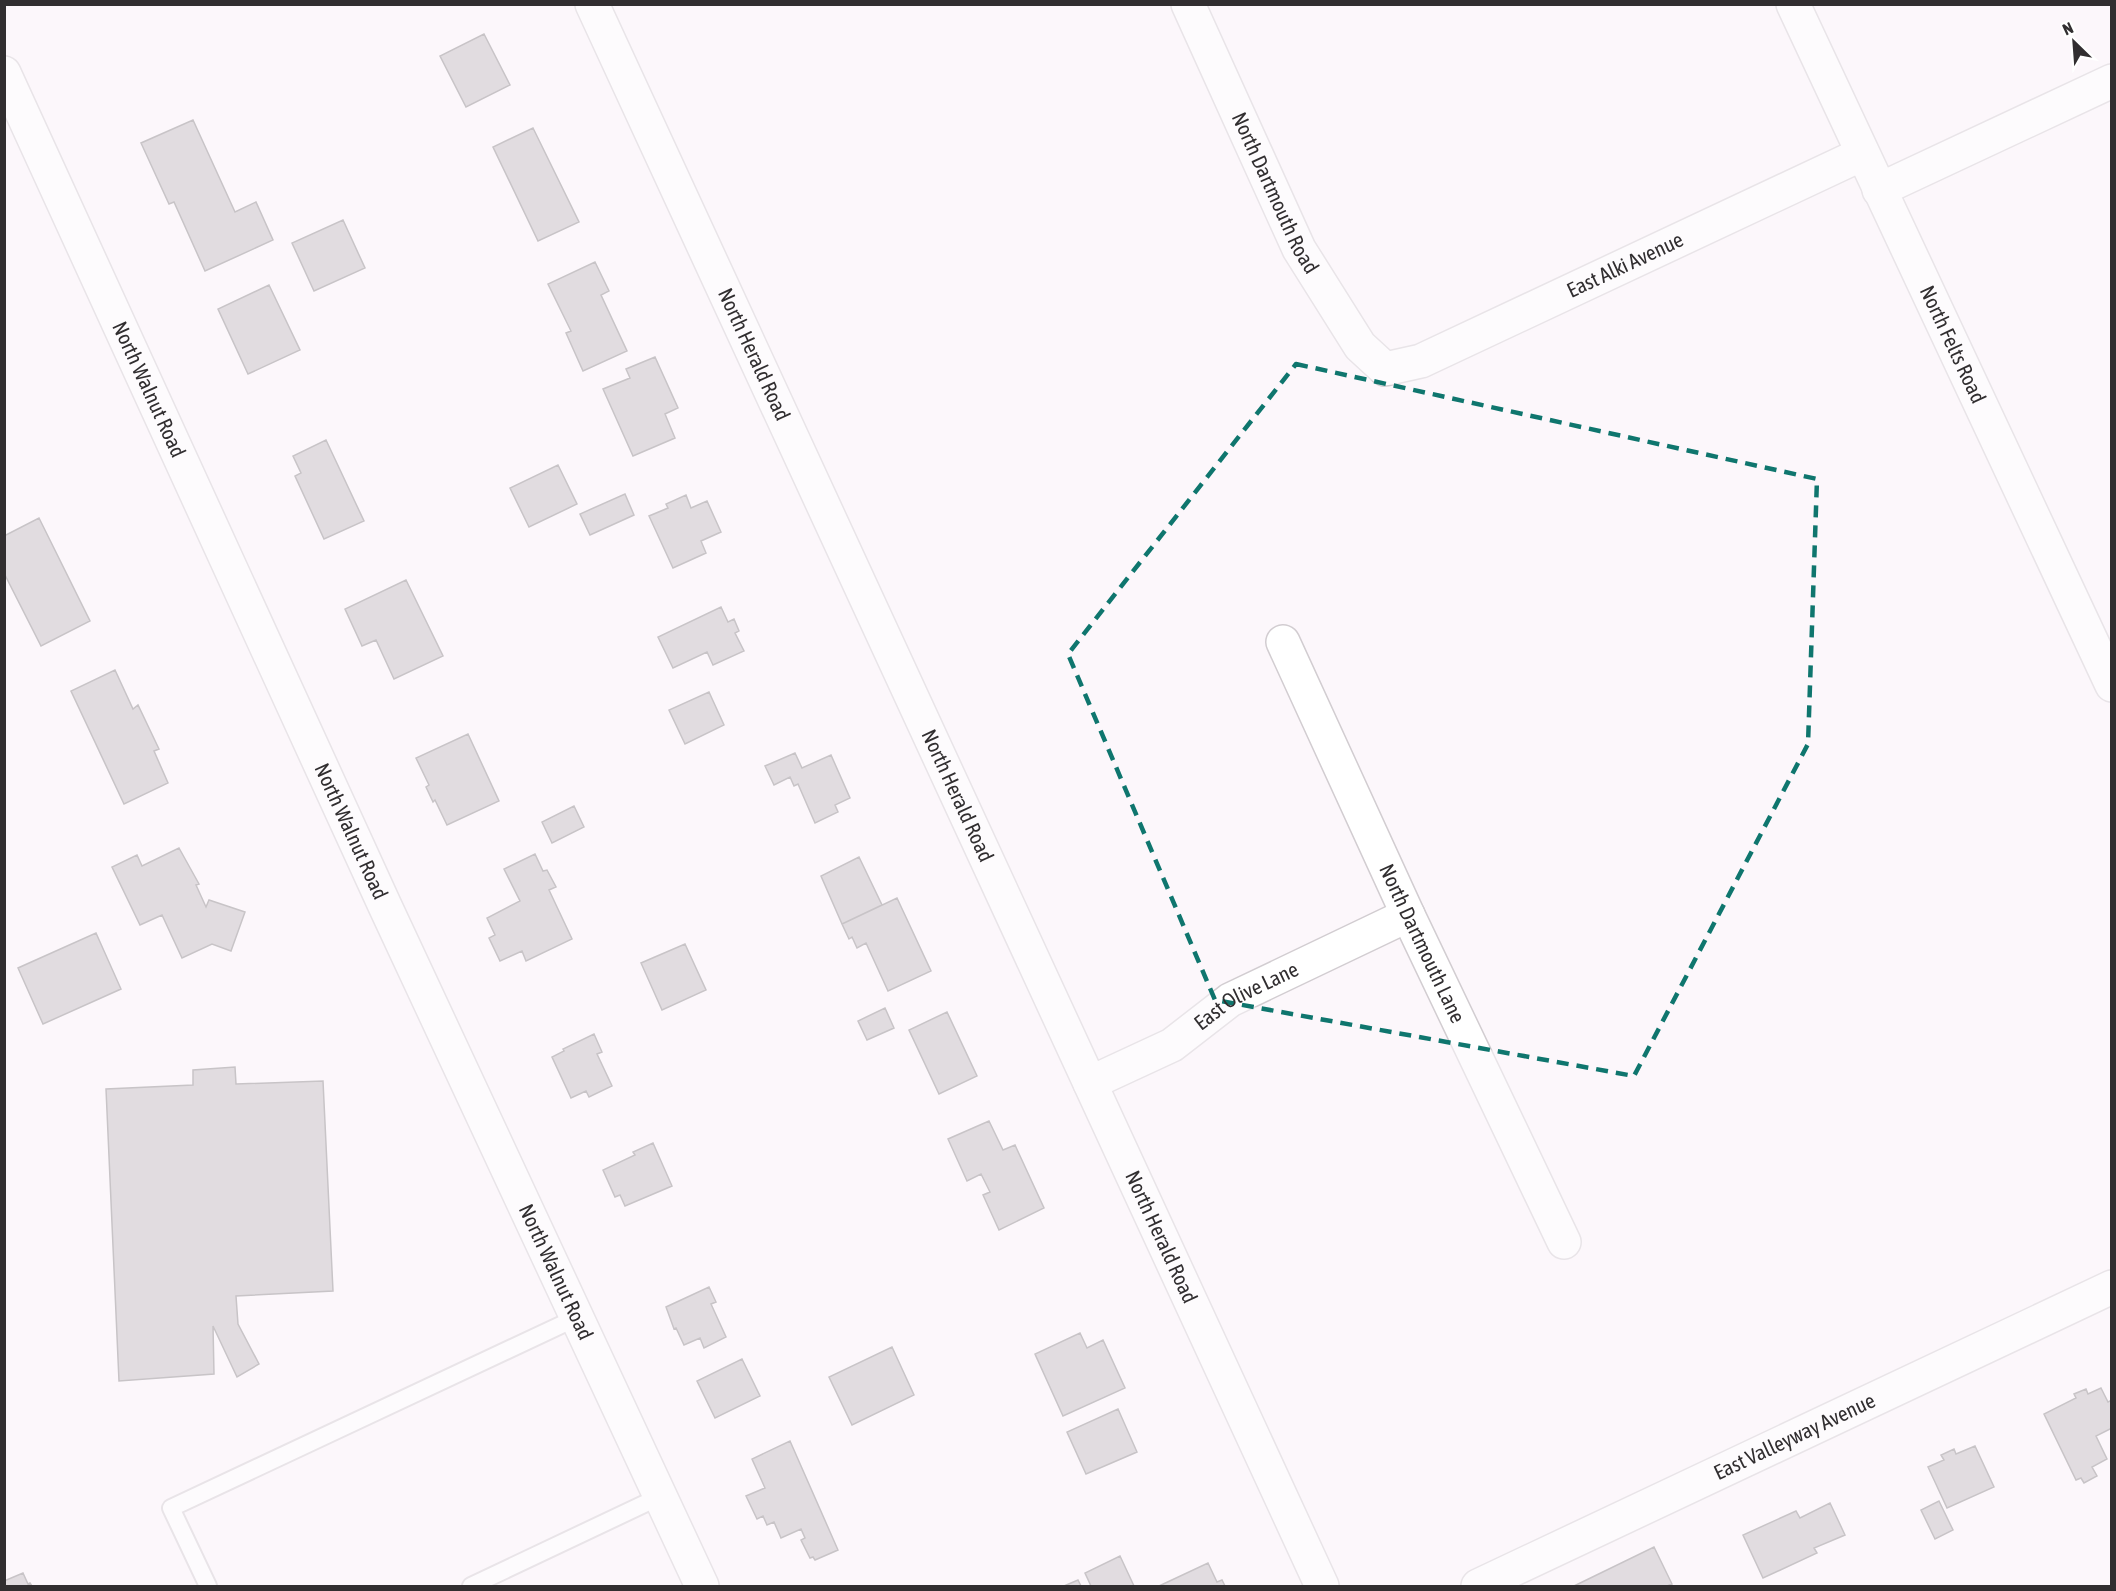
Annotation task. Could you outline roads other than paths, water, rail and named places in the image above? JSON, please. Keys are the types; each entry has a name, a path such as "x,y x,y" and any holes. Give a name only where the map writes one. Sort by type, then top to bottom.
{"street":[{"name":"North Herald Road","path":"592,4 1322,1587"},
{"name":"North Dartmouth Road","path":"1188,4 1299,249 1360,346 1385,369"},
{"name":"North Felts Road","path":"1793,4 2112,685"},
{"name":"North Walnut Road","path":"4,73 385,906 702,1587"},
{"path":"1879,190 2112,81"},
{"name":"East Alki Avenue","path":"1385,369 1421,361 1862,154"},
{"name":"North Dartmouth Lane","path":"1283,642 1408,915 1564,1242"},
{"name":"East Olive Lane","path":"1090,1083 1172,1045 1230,1000 1408,915"},
{"name":"East Valleyway Avenue","path":"1478,1587 2112,1287"}],"lane":[{"path":"208,1587 171,1508 578,1317"},
{"path":"471,1587 661,1496"}]}
